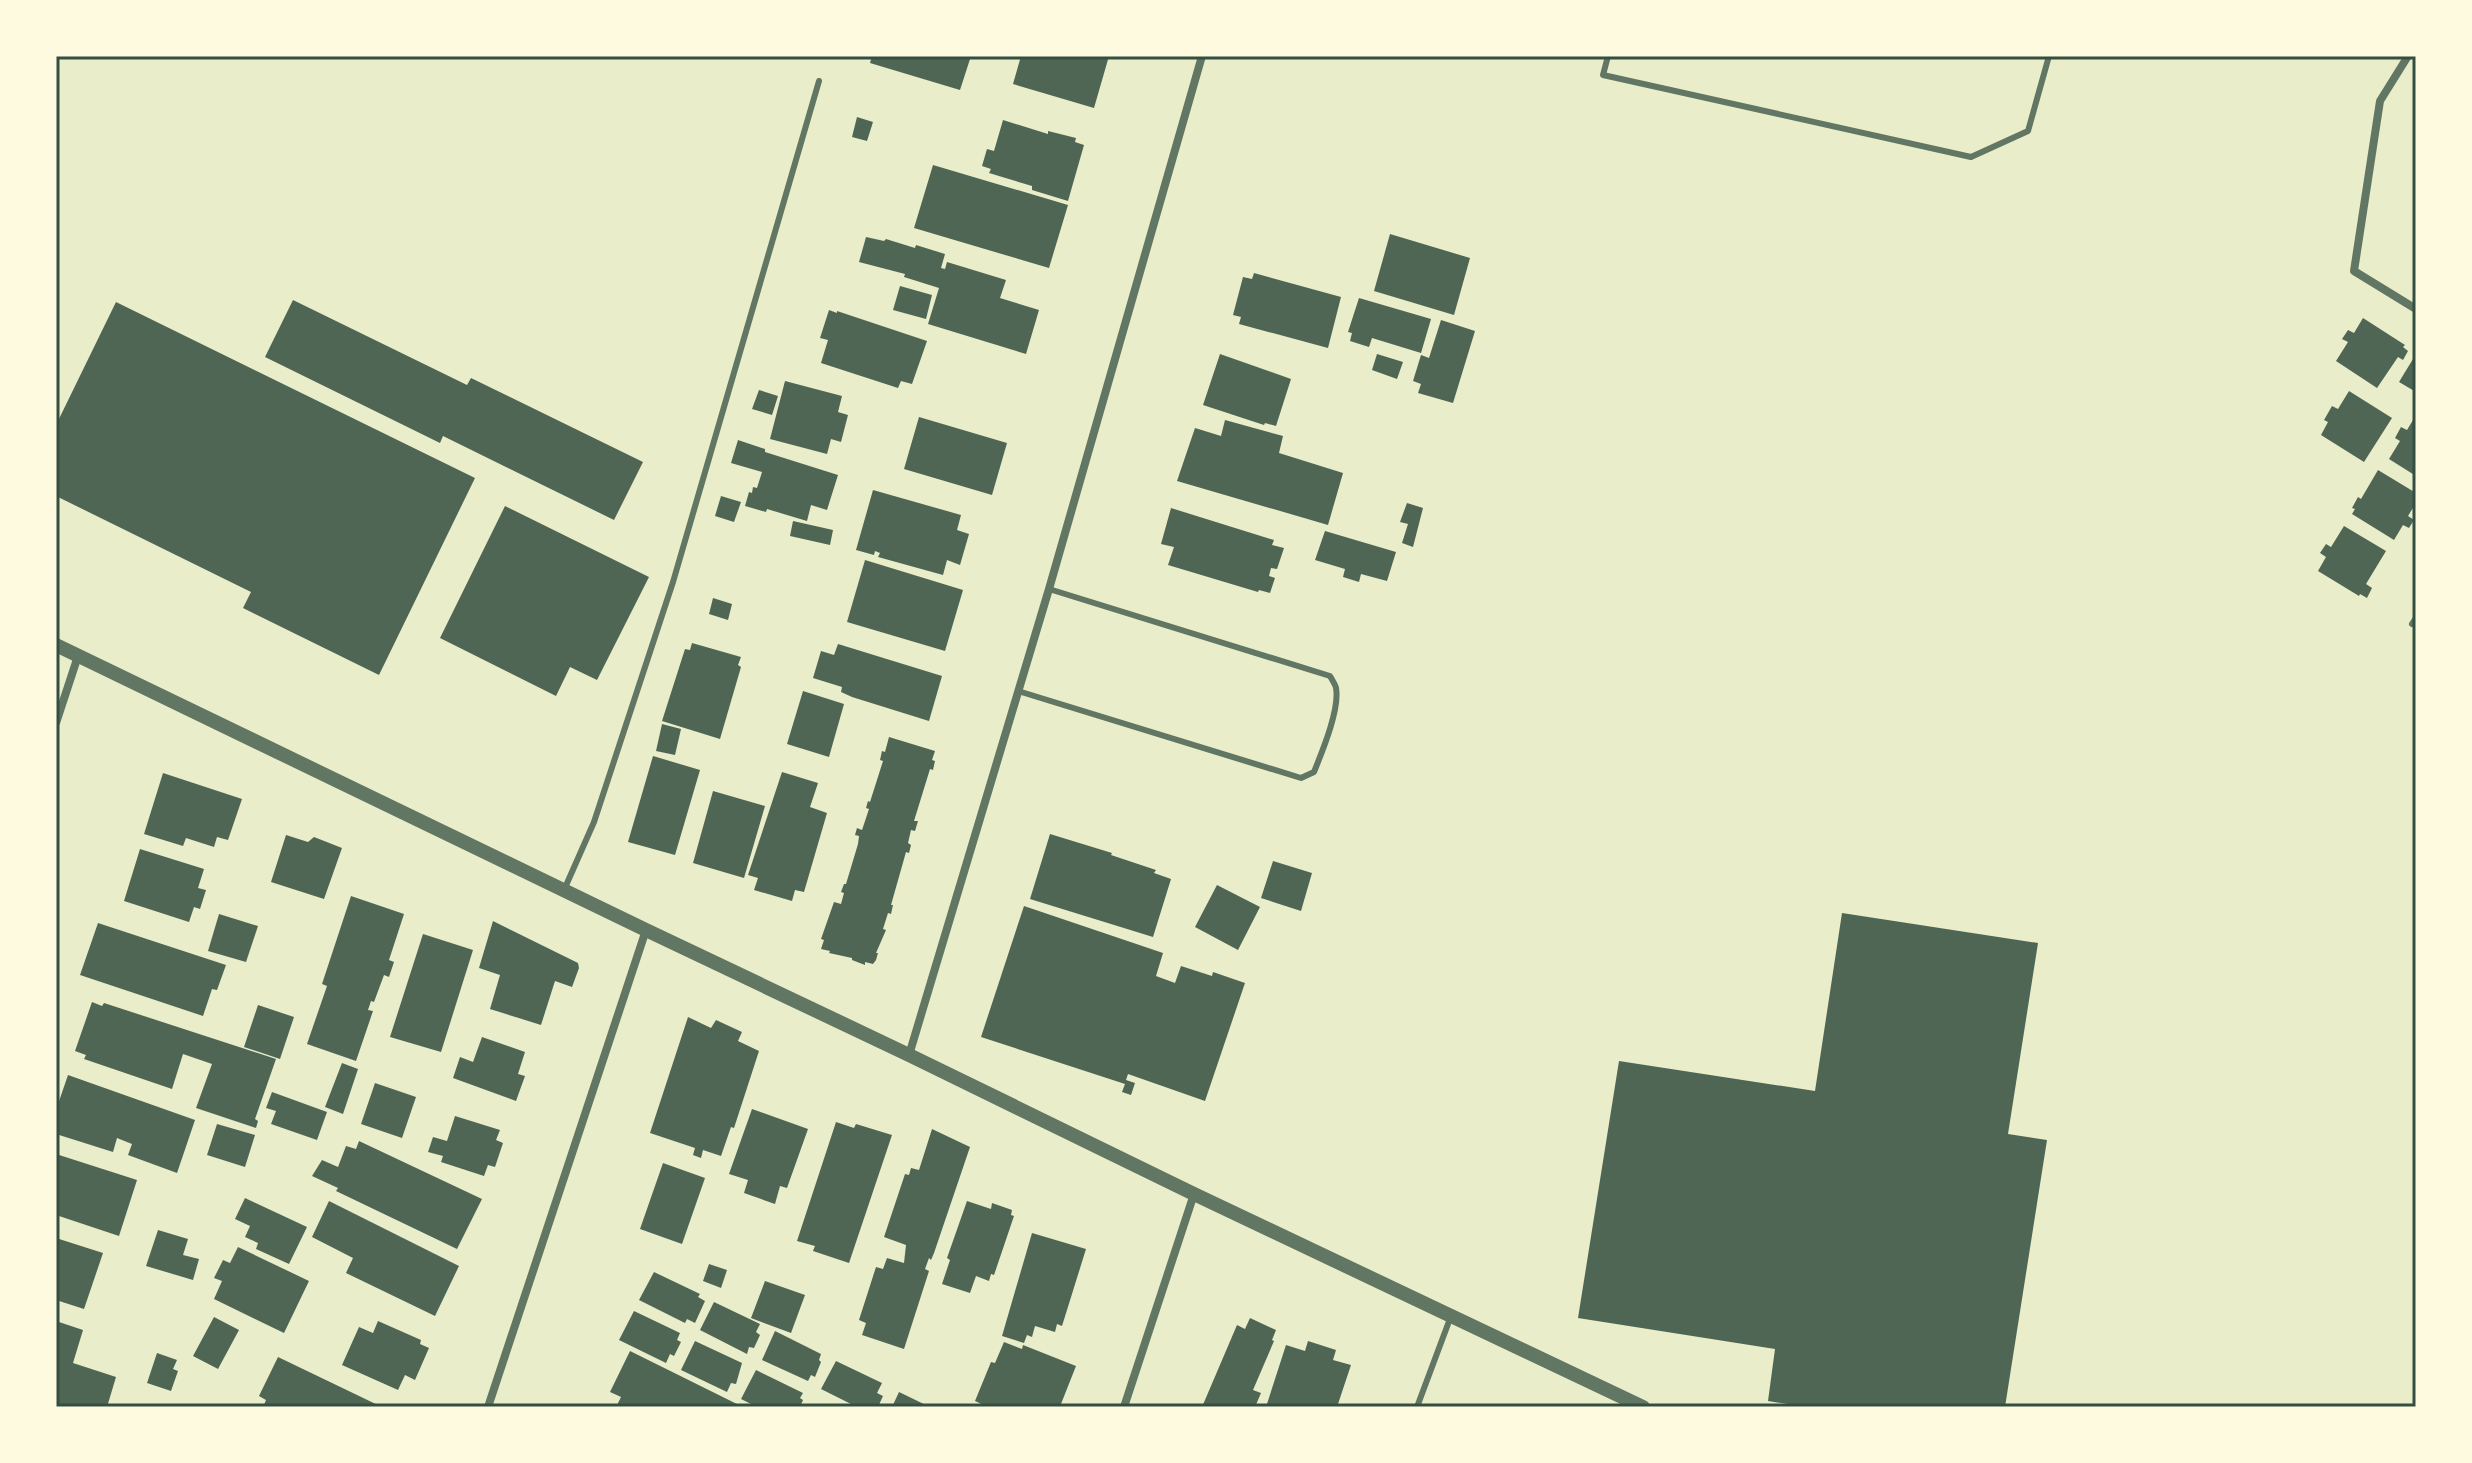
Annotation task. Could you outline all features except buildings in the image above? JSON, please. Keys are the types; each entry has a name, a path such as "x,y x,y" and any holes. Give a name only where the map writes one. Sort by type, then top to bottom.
{"street":[{"path":"909,1055 1049,589 1202,56"},
{"path":"2408,56 2380,101 2354,271 2416,309"},
{"path":"56,645 1643,1407"},
{"path":"56,723 78,656"},
{"path":"488,1407 646,930"},
{"path":"1124,1407 1194,1194"}],"lane":[{"path":"1608,56 1603,75 1971,157 2028,131 2049,56"},
{"path":"564,890 594,822 673,582 819,81"},
{"path":"1018,691 1301,778 1314,772 1333,717 1336,687 1330,676 1049,589"},
{"path":"1417,1407 1451,1316"}]}
